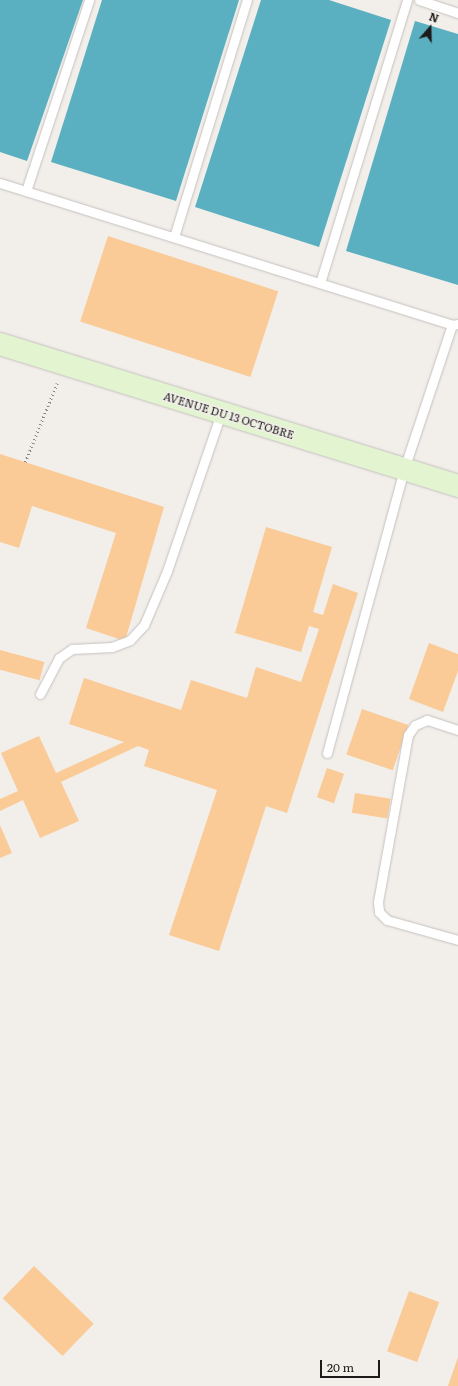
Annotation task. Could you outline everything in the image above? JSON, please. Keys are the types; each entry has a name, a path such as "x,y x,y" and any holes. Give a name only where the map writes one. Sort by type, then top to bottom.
{"street":[{"name":"AVENUE DU 13 OCTOBRE","path":"0,344 404,468 458,486"}],"lane":[{"path":"26,191 89,0"},
{"path":"174,237 247,0"},
{"path":"320,283 406,0"},
{"path":"419,0 458,13"},
{"path":"0,183 455,324 404,468 327,753"},
{"path":"40,694 59,658 72,649 112,647 130,640 144,625 167,571 222,412"},
{"path":"458,730 427,720 415,725 408,734 378,902 379,912 387,920 458,940"}],"path":[{"path":"25,462 65,364"}],"water":[{"path":"0,0 83,0 27,161 0,152"},
{"path":"102,0 239,0 176,201 51,162"},
{"path":"261,0 329,0 391,20 319,247 195,207"},
{"path":"415,21 458,34 458,285 346,251"}],"building":[{"path":"108,236 278,291 250,377 80,322"},
{"path":"0,454 164,507 125,641 86,628 116,533 32,506 19,548 0,542"},
{"path":"266,527 332,547 313,612 323,615 333,584 358,593 287,813 266,806 219,951 169,935 217,790 144,766 149,750 138,746 61,782 79,821 40,838 23,800 0,811 0,799 18,791 1,753 39,736 56,773 124,742 69,724 84,678 181,710 191,680 247,698 256,667 301,682 319,629 309,626 301,652 235,633"},
{"path":"429,643 458,654 458,671 443,712 409,699"},
{"path":"0,650 44,662 40,680 0,670"},
{"path":"362,709 408,725 393,770 346,754"},
{"path":"327,768 344,774 334,803 317,797"},
{"path":"355,793 391,799 387,818 352,813"},
{"path":"0,825 12,853 0,858"},
{"path":"34,1266 94,1324 62,1356 3,1298"},
{"path":"409,1291 439,1302 417,1362 387,1351"},
{"path":"458,1357 458,1386 448,1386"}]}
